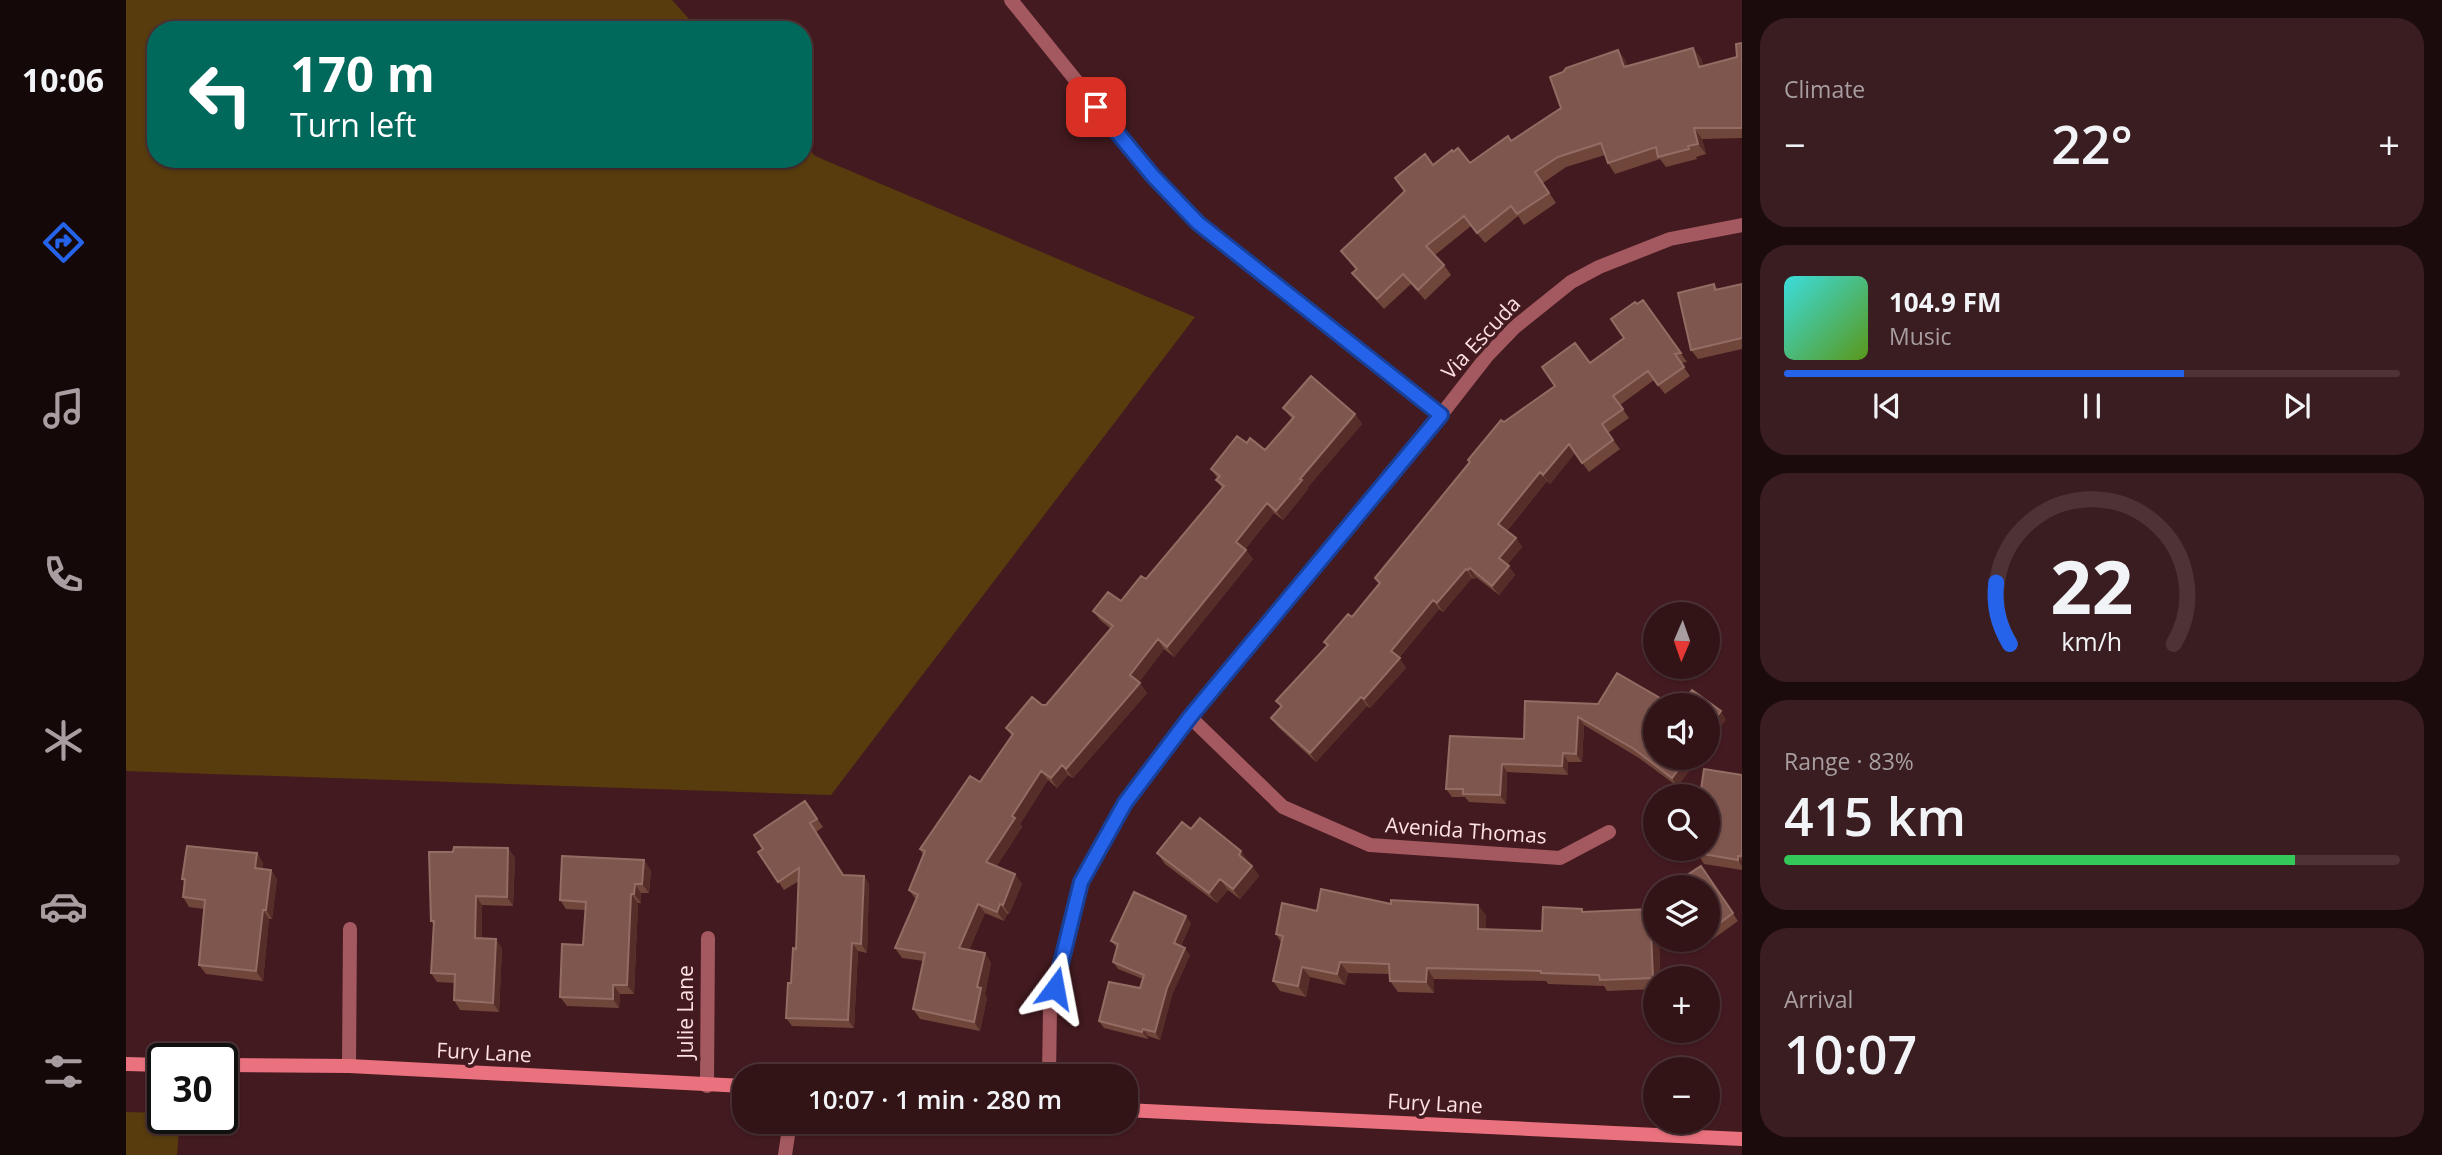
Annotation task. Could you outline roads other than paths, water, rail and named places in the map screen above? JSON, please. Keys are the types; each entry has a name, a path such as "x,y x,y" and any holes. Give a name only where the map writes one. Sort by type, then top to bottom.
{"main road":[{"path":"126,1064 147,1065"},
{"name":"Fury Lane","path":"238,1065 349,1066 732,1086"},
{"name":"Fury Lane","path":"1138,1111 1742,1139"}],"street":[{"path":"1011,0 1145,167 1198,223 1441,415"},
{"name":"Via Escuda","path":"1049,1064 1050,1009 1081,882 1125,803 1190,717 1487,356 1515,327 1572,282 1599,267 1670,239 1742,225"},
{"name":"Avenida Thomas","path":"1190,717 1283,807 1370,845 1560,858 1609,832"},
{"path":"349,1066 350,929"},
{"name":"Julie Lane","path":"707,1086 708,937"},
{"path":"785,1155 788,1134"}]}
